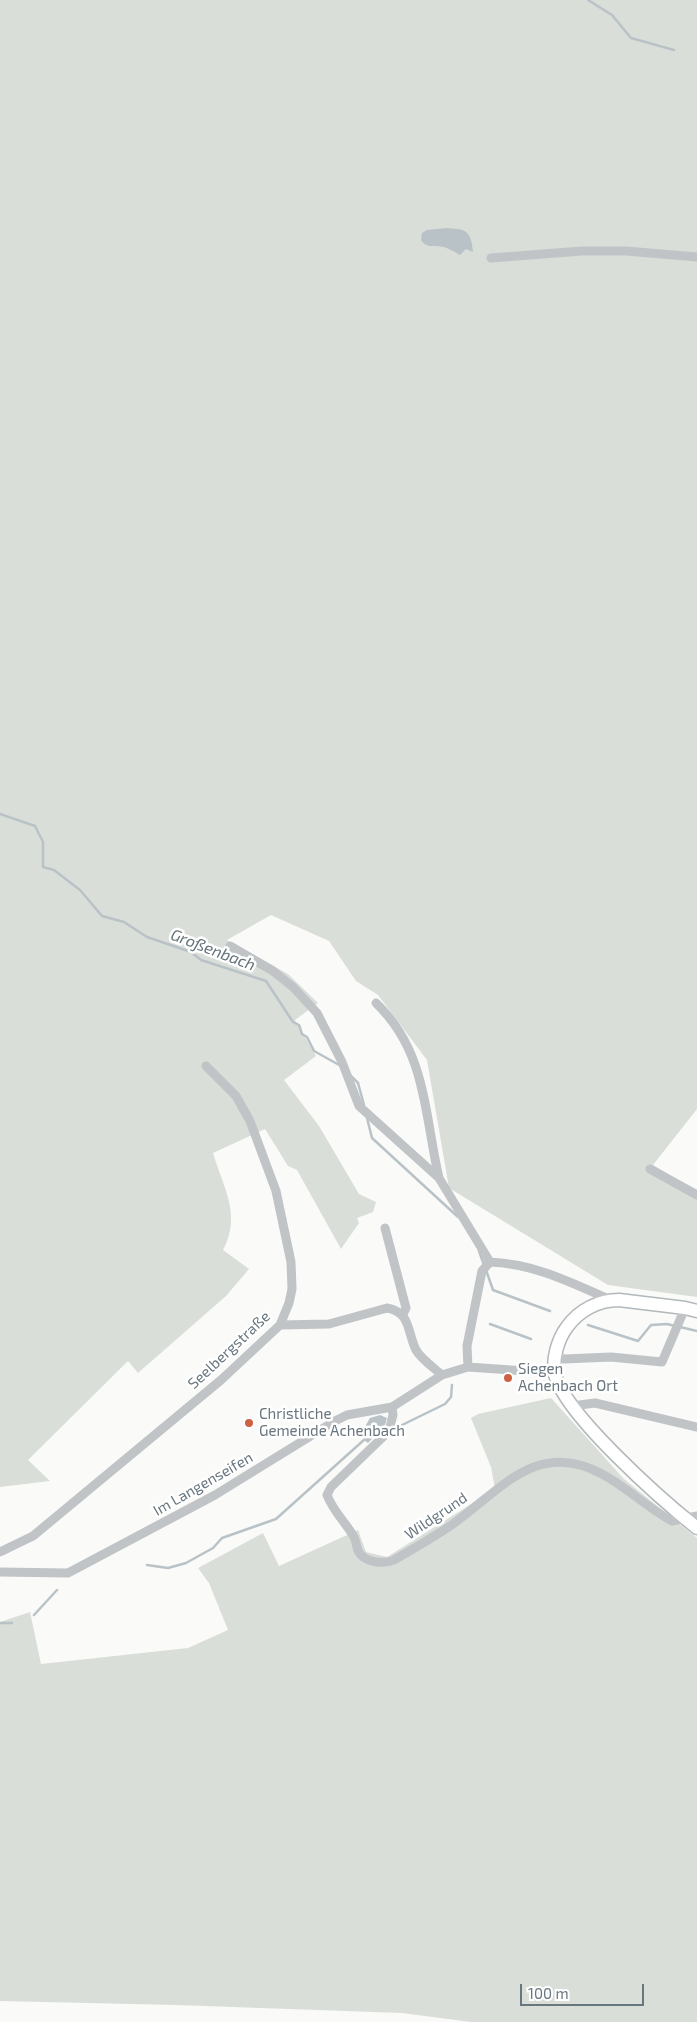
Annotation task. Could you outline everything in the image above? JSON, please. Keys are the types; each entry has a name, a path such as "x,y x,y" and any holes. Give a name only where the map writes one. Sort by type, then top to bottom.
{"main road":[{"path":"691,1310 611,1300 594,1305 580,1313 563,1332 555,1357 555,1373 561,1389 572,1406 620,1458 692,1518 697,1528"}],"street":[{"path":"492,258 582,251 617,251 697,257"},
{"path":"230,946 274,971 304,997 317,1013 342,1062 360,1106 439,1178 490,1262"},
{"path":"376,1003 387,1014 411,1052 424,1089 432,1147 439,1178"},
{"name":"Seelbergstraße","path":"0,1552 33,1536 221,1380 280,1325 292,1289 292,1278 291,1262 276,1191 250,1121 236,1096 206,1066"},
{"path":"650,1170 697,1195"},
{"path":"385,1228 406,1308 403,1314"},
{"path":"468,1367 467,1346 480,1280 482,1271 490,1262 504,1262 546,1272 611,1300"},
{"path":"280,1325 329,1324 387,1308 396,1310 403,1314 417,1352 442,1375"},
{"path":"555,1357 564,1359 611,1357 662,1362 691,1310"},
{"name":"Im Langenseifen","path":"0,1572 68,1573 215,1495 335,1421 347,1415 392,1407 442,1375 468,1367 555,1373"},
{"path":"572,1406 595,1403 697,1427"},
{"name":"Wildgrund","path":"392,1407 393,1415 389,1431 331,1487 326,1495 330,1504 354,1537 358,1551 362,1556 372,1560 386,1563 401,1556 451,1525 516,1475 546,1462 558,1461 578,1464 603,1474 657,1513 672,1521 692,1518"}],"shaded area":[{"path":"0,0 697,0 697,1109 653,1165 697,1192 697,1297 608,1285 449,1188 427,1060 378,995 356,981 329,941 271,915 227,940 288,974 318,1003 295,1020 316,1056 284,1080 319,1126 359,1194 376,1202 373,1212 357,1218 359,1223 341,1249 297,1170 288,1166 265,1129 213,1153 226,1189 231,1213 231,1225 223,1250 249,1269 226,1296 138,1373 128,1361 28,1460 50,1481 0,1487"},
{"path":"446,228 466,232 471,239 473,252 466,249 460,255 444,247 426,245 421,240 422,233 427,230"},
{"path":"551,1398 624,1479 697,1538 697,2022 471,2022 402,2013 0,2001 0,1622 30,1612 41,1664 188,1648 228,1630 209,1583 198,1568 263,1533 279,1566 358,1530 366,1552 387,1557 495,1489 491,1467 471,1418 478,1414"},
{"path":"380,1415 387,1418 385,1425 368,1443 364,1440 363,1430 370,1418"}],"waterway":[{"path":"588,0 612,15 631,38 674,50"},
{"name":"Großenbach","path":"0,814 35,826 43,842 43,867 54,870 80,890 102,916 124,922 147,937 191,952 201,960 266,981 293,1022 299,1025 302,1034 307,1037 314,1051 341,1066"},
{"name":"Großenbach","path":"350,1075 358,1083 364,1105"},
{"name":"Großenbach","path":"367,1118 372,1138 458,1217"},
{"name":"Großenbach","path":"479,1251 484,1265"},
{"name":"Großenbach","path":"486,1270 493,1290 550,1311"},
{"path":"490,1324 531,1339"},
{"path":"588,1325 638,1341 651,1325 667,1324 675,1326"},
{"path":"680,1327 697,1331"},
{"path":"402,1425 445,1404 451,1397 452,1385"},
{"path":"147,1565 168,1568 186,1563 213,1548 222,1538 276,1519 365,1439"},
{"path":"34,1615 57,1590"},
{"path":"0,1623 12,1623"}],"place":[{"name":"Siegen Achenbach Ort","path":"508,1378"},
{"name":"Christliche Gemeinde Achenbach","path":"249,1423"}]}
